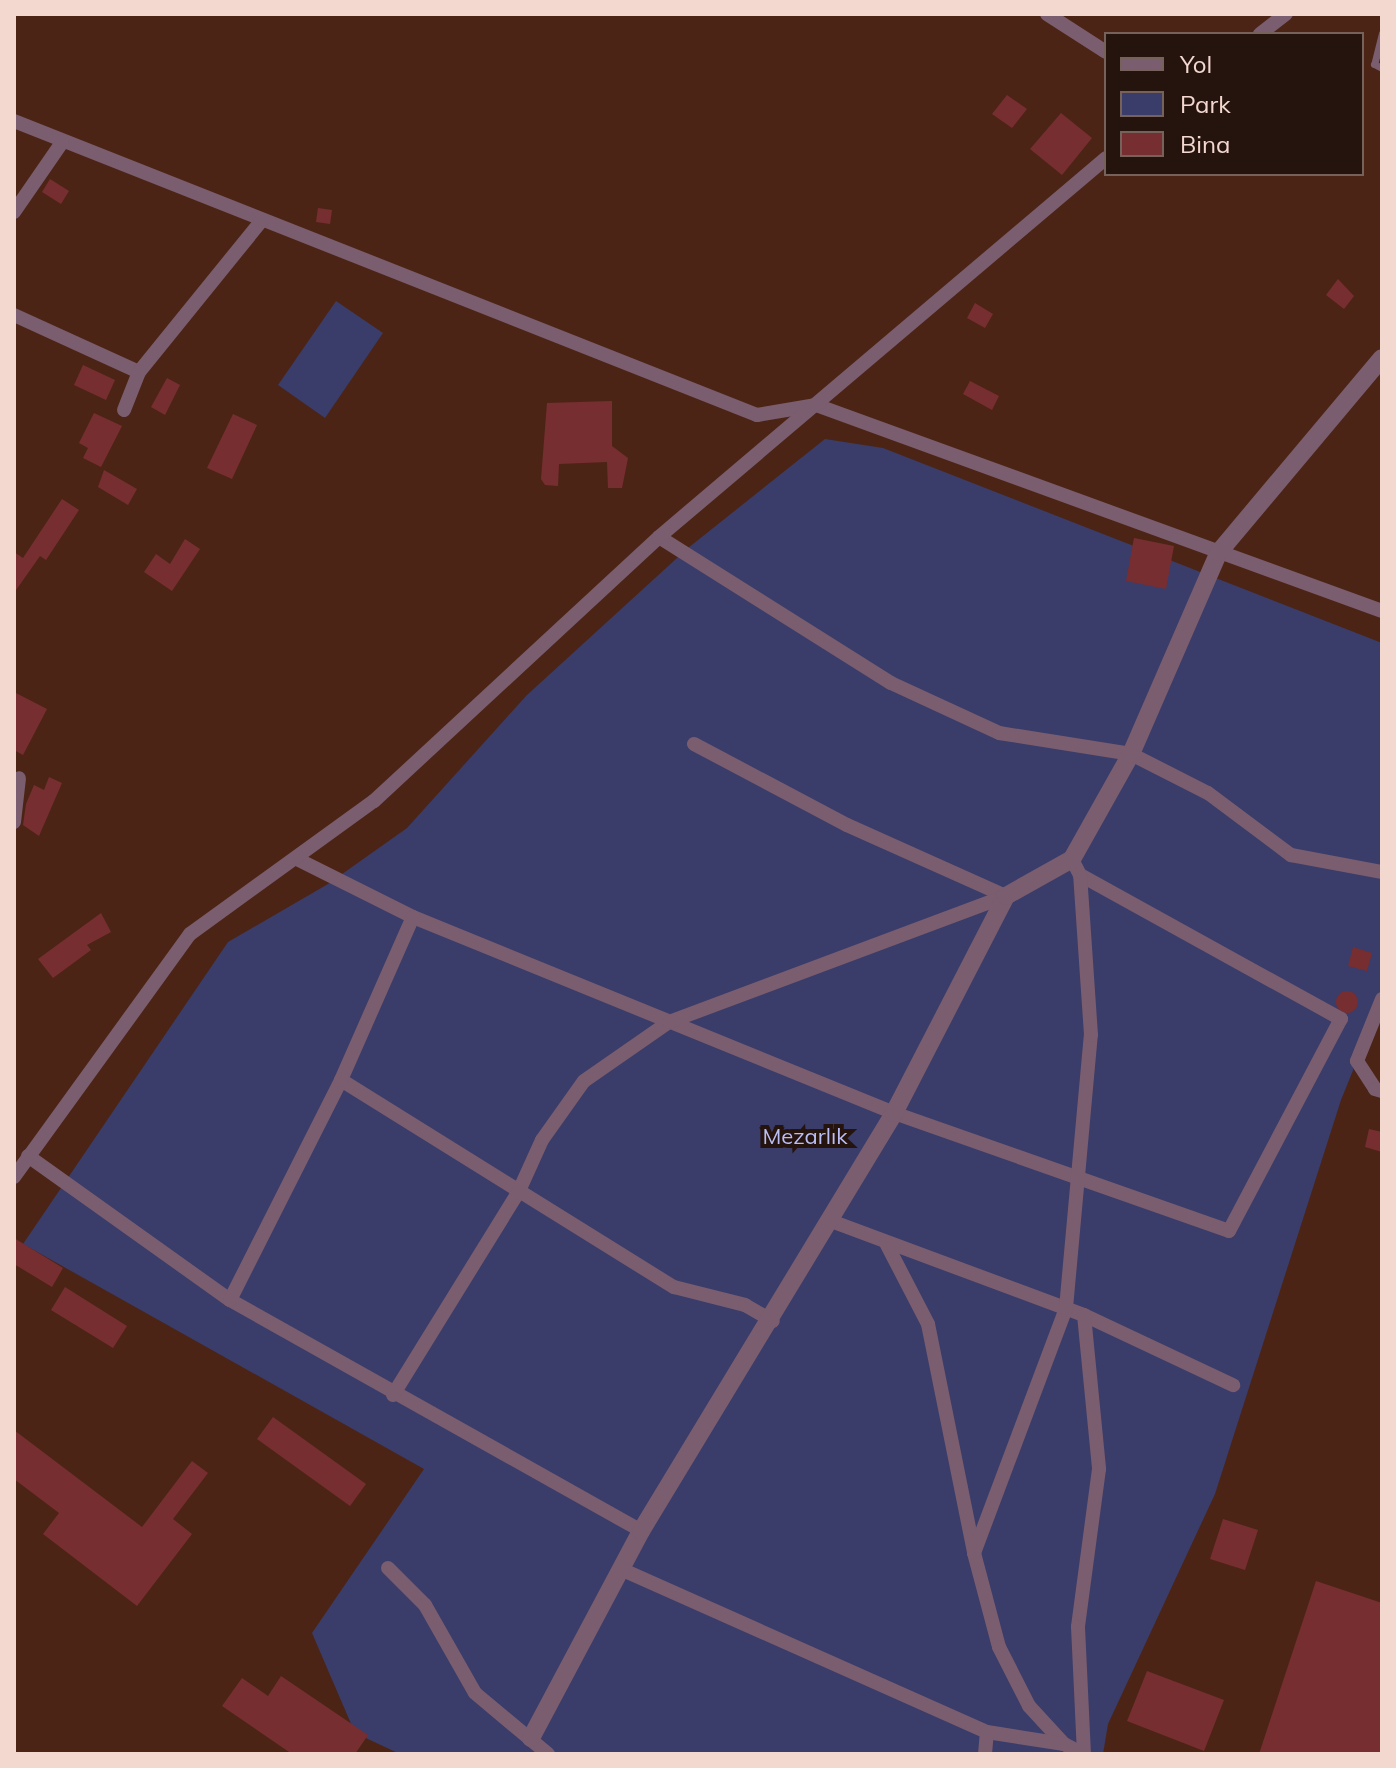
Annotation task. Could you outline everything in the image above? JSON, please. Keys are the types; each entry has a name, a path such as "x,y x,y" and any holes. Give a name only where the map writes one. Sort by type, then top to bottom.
{"street":[{"path":"1047,14 1104,51"},
{"path":"1263,32 1286,14"},
{"path":"14,121 757,415 816,405 1382,611"},
{"path":"14,212 63,141"},
{"path":"14,1177 190,934 299,860 374,801 659,537 1104,160"},
{"path":"124,410 139,372 262,220"},
{"path":"14,315 139,372"},
{"path":"974,1553 1066,1308 1091,1035 1076,867 1131,754 1219,552 1382,358"},
{"path":"659,537 891,683 972,721 999,733 1131,754 1208,793 1291,855 1382,872"},
{"path":"694,744 847,825 1006,896"},
{"path":"14,822 19,778"},
{"path":"299,860 413,917 894,1113 1080,1175 1229,1231 1341,1019 1076,867"},
{"path":"393,1395 518,1193 542,1140 584,1081 669,1022 1076,867"},
{"path":"531,1738 623,1570 641,1531 773,1321 894,1113 1006,896"},
{"path":"230,1300 341,1080 413,917"},
{"path":"1382,999 1357,1061 1375,1089 1382,1091"},
{"path":"341,1080 518,1193 674,1287 745,1305 773,1321"},
{"path":"28,1156 230,1300 393,1395 641,1531"},
{"path":"831,1221 1084,1315 1233,1385"},
{"path":"886,1243 928,1324 974,1553 999,1647 1029,1706 1064,1744"},
{"path":"623,1570 987,1732 1064,1744 1084,1754 1078,1627 1099,1469 1084,1315"},
{"path":"388,1568 425,1605 475,1693 548,1754"},
{"path":"985,1754 987,1732"}],"lane":[{"path":"1382,33 1374,64 1382,68"}],"green space":[{"path":"336,301 383,333 325,418 278,385"},
{"name":"Mezarlık","path":"825,439 883,448 1382,643 1382,999 1341,1100 1215,1494 1108,1724 1103,1754 400,1754 355,1733 312,1633 424,1469 23,1244 228,942 328,884 407,828 527,695 688,548"}],"building":[{"path":"1007,95 1027,109 1012,128 992,114"},
{"path":"1061,113 1092,138 1062,175 1030,149"},
{"path":"50,179 69,191 61,204 42,192"},
{"path":"318,208 332,210 330,224 316,222"},
{"path":"1338,279 1354,296 1344,309 1326,295"},
{"path":"975,303 993,314 985,328 967,318"},
{"path":"83,365 115,380 106,400 74,385"},
{"path":"167,378 180,385 165,415 151,407"},
{"path":"970,381 999,396 992,410 963,394"},
{"path":"612,401 612,446 628,458 622,488 608,488 607,462 559,464 558,486 545,485 541,479 547,403"},
{"path":"94,413 122,426 101,467 83,458 88,448 79,443"},
{"path":"233,414 257,425 232,479 207,468"},
{"path":"104,470 137,489 128,505 98,487"},
{"path":"62,499 79,510 46,560 40,556 14,593 14,552 23,558"},
{"path":"1134,538 1174,546 1166,589 1126,581"},
{"path":"185,539 200,549 172,591 144,572 156,554 170,564"},
{"path":"14,692 47,709 23,755 14,750"},
{"path":"49,777 62,783 39,836 23,825 26,804 34,785 44,790"},
{"path":"101,913 111,932 87,945 91,950 53,978 38,959"},
{"path":"1353,947 1372,953 1367,971 1348,966"},
{"path":"1347,991 1355,994 1358,1002 1355,1010 1347,1013 1339,1010 1336,1002 1339,994"},
{"path":"1369,1129 1382,1132 1382,1152 1365,1147"},
{"path":"14,1238 63,1268 52,1287 14,1264"},
{"path":"65,1287 127,1326 113,1348 51,1310"},
{"path":"273,1417 366,1484 350,1506 257,1439"},
{"path":"14,1430 142,1527 192,1461 208,1473 173,1519 192,1534 137,1606 43,1534 59,1513 14,1479"},
{"path":"1223,1519 1258,1530 1245,1570 1210,1559"},
{"path":"1316,1581 1382,1603 1382,1754 1259,1754"},
{"path":"1147,1671 1224,1700 1204,1751 1127,1721"},
{"path":"281,1676 368,1735 355,1754 292,1754 222,1706 242,1678 268,1696"}]}
